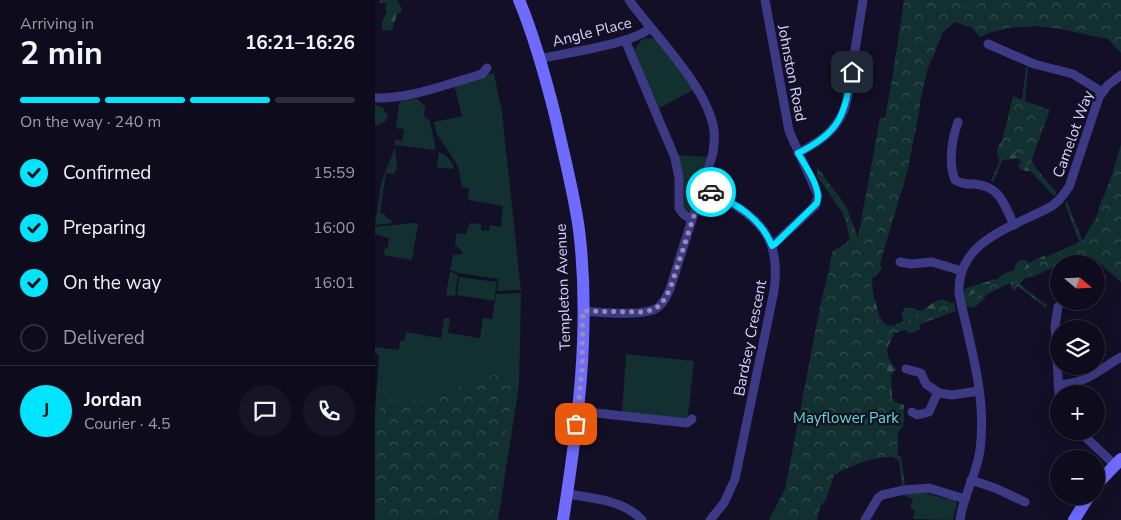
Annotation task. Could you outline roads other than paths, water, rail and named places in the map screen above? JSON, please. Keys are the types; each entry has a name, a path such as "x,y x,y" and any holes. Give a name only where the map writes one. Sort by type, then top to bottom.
{"street":[{"name":"Templeton Avenue","path":"519,0 539,59 557,125 576,212 580,245 583,311 582,370 563,520"},
{"path":"583,311 640,312 652,310 661,305 670,289 703,188 715,141 713,125 705,105 689,76 629,0"},
{"name":"Johnston Road","path":"765,0 787,124 798,153 817,190 818,199 815,206 772,246"},
{"path":"798,153 826,136 836,126 843,114 847,100 863,0"},
{"name":"Angle Place","path":"539,59 625,40 644,33 650,28"},
{"path":"625,40 675,158 679,178 679,208 686,217 692,219"},
{"path":"988,44 1034,64 1073,74 1102,92"},
{"path":"375,98 392,98 415,93 482,74 487,68"},
{"name":"Camelot Way","path":"960,520 980,449 979,391 974,357 958,287 962,271 974,250 983,241 1052,206 1065,193 1076,167 1096,104 1102,92 1121,75"},
{"path":"958,122 953,136 952,166 955,180 965,184 987,186 994,189 1014,225"},
{"name":"Bardsey Crescent","path":"703,188 749,214 761,225 775,254 776,274 739,462 729,494 710,520"},
{"path":"900,262 911,264 937,263 962,271"},
{"path":"1058,310 1055,326 1059,385"},
{"path":"1072,385 1085,380 1121,357"},
{"path":"906,369 921,373 926,384 939,393 953,395 979,391"},
{"path":"912,412 917,414 929,412 939,393"},
{"path":"578,411 687,423 692,419"},
{"path":"1090,440 1118,462 1105,476"},
{"path":"971,480 995,488 1025,502"},
{"path":"865,520 878,498 882,495 904,490 929,488 965,499"},
{"path":"567,494 617,504 642,520"},
{"path":"1074,520 1083,505"}],"park label":[{"name":"Mayflower Park","path":"846,418"}]}
